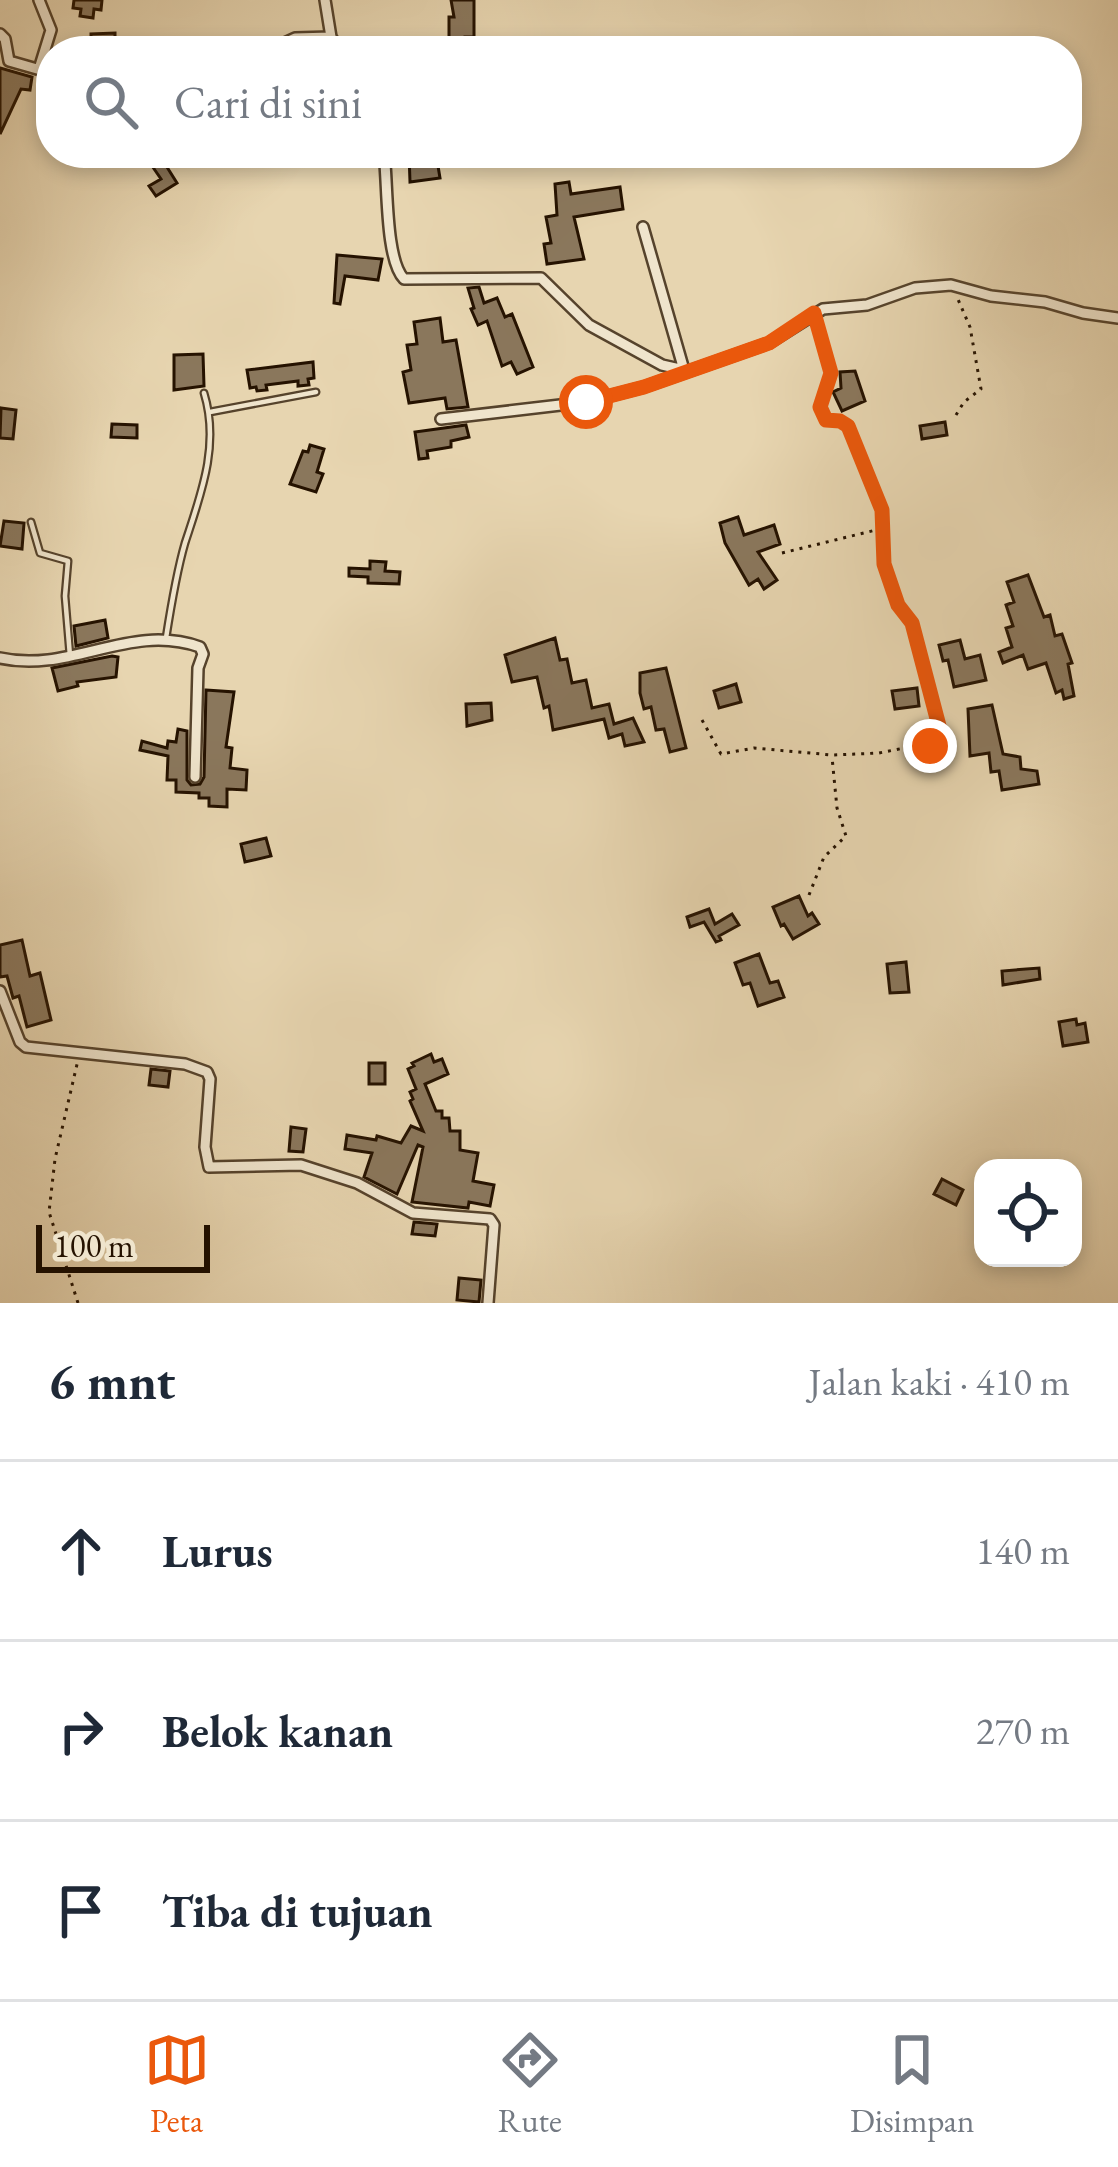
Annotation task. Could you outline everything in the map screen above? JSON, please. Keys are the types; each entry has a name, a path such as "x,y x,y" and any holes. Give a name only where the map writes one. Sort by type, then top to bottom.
{"street":[{"path":"40,0 49,36"},
{"path":"325,0 331,36"},
{"path":"0,34 9,61 36,68"},
{"path":"385,168 398,275 404,279 541,278 589,326 662,364 685,370"},
{"path":"644,227 685,370"},
{"path":"441,419 586,402 644,387 769,343 814,313 866,305 915,288 951,284 1118,318"},
{"path":"0,658 33,663 145,638 166,638 203,651 198,668 195,777"},
{"path":"0,991 26,1047 185,1064 207,1072 206,1164 213,1168 301,1165 357,1184 413,1213 490,1219 494,1235 488,1303"}],"lane":[{"path":"210,412 316,392"},
{"path":"166,638 178,570 204,488 210,412 204,393"},
{"path":"31,522 40,553 68,561 65,596 70,656"}],"path":[{"path":"951,284 970,328 981,382 980,392 964,402 956,415"},
{"path":"702,720 721,754 754,748 832,755 930,746 940,736 912,623 898,605 884,564 882,510 848,426 826,420 820,407 831,373 814,313"},
{"path":"782,553 882,528"},
{"path":"809,895 824,856 846,836 837,808 832,755"},
{"path":"78,1303 49,1212 80,1055"}],"building":[{"path":"74,0 102,0 101,10 94,9 93,18 80,16 81,9 73,8"},
{"path":"451,0 474,0 474,36 449,36 449,17 454,17"},
{"path":"0,68 32,77 30,90 21,89 0,134"},
{"path":"153,168 168,168 177,183 156,196 149,186 161,179"},
{"path":"410,168 438,168 440,178 410,182"},
{"path":"569,182 571,194 620,187 623,209 574,217 584,259 547,264 544,244 551,243 546,217 557,215 555,184"},
{"path":"337,255 382,259 378,280 345,276 340,304 334,303"},
{"path":"479,287 484,303 497,298 505,317 512,314 533,367 517,374 511,362 502,366 487,321 478,325 471,309 468,288"},
{"path":"440,318 443,342 456,340 468,407 447,409 445,398 409,403 403,372 411,370 407,345 417,344 414,322"},
{"path":"203,354 204,386 174,390 174,355"},
{"path":"313,362 314,378 308,379 309,385 298,386 298,381 266,385 267,390 250,388 247,370"},
{"path":"855,371 865,401 842,411 833,392 841,388 840,372"},
{"path":"1,408 16,410 13,439 0,438"},
{"path":"945,422 947,435 922,439 920,426"},
{"path":"112,424 137,425 137,438 111,437"},
{"path":"466,425 469,437 451,441 451,447 427,451 428,458 419,459 415,432"},
{"path":"310,445 324,449 316,492 290,484"},
{"path":"738,517 744,535 774,525 780,544 758,552 777,580 764,589 758,579 749,585 725,543 720,523"},
{"path":"4,521 24,523 22,549 0,546"},
{"path":"370,561 386,562 385,571 400,572 399,584 368,583 368,577 349,576 349,568 370,569"},
{"path":"1028,575 1044,617 1050,615 1055,636 1062,634 1072,663 1068,664 1074,696 1064,699 1062,690 1056,693 1046,663 1028,669 1023,655 1003,663 999,652 1012,647 1006,628 1013,626 1006,605 1014,602 1007,582"},
{"path":"105,620 108,638 76,646 74,626"},
{"path":"555,638 560,660 567,659 572,683 586,680 592,708 609,704 614,724 633,718 644,742 625,746 622,734 609,738 604,719 553,730 537,677 512,682 505,655"},
{"path":"960,640 965,659 980,655 986,680 954,687 939,645"},
{"path":"118,657 116,677 77,682 78,686 58,691 52,668"},
{"path":"666,668 686,748 670,752 664,729 656,730 651,707 644,709 640,693 640,673"},
{"path":"736,684 741,702 719,708 714,691"},
{"path":"917,688 919,706 895,709 892,691"},
{"path":"206,690 234,692 226,747 232,748 230,768 247,770 246,790 227,789 227,807 209,806 209,798 199,798 199,793 176,792 176,780 167,780 168,756 140,750 142,741 167,748 168,741 176,742 178,729 187,731 187,780 191,785 200,784"},
{"path":"491,703 492,720 467,726 466,704"},
{"path":"992,705 1003,754 1020,757 1021,769 1037,771 1039,784 1002,790 999,771 991,772 989,753 970,756 968,709"},
{"path":"266,838 271,856 245,862 241,844"},
{"path":"799,896 808,916 812,913 819,924 793,939 773,907"},
{"path":"709,909 715,924 732,914 739,925 716,942 704,922 690,927 687,917"},
{"path":"22,940 30,976 40,973 51,1020 27,1027 19,996 13,998 7,976 0,977 0,945"},
{"path":"759,954 770,983 778,981 784,997 758,1006 750,983 743,985 735,963"},
{"path":"906,962 909,992 890,993 887,964"},
{"path":"1039,968 1040,979 1003,985 1002,971"},
{"path":"1076,1019 1077,1025 1085,1023 1088,1042 1063,1046 1059,1022"},
{"path":"431,1054 434,1062 442,1059 448,1074 425,1084 436,1111 449,1118 450,1131 460,1131 460,1150 478,1153 473,1181 494,1185 490,1206 412,1202 423,1147 418,1145 397,1194 364,1177 372,1153 345,1149 347,1135 401,1143 411,1126 423,1131 410,1101 410,1092 416,1089 408,1069"},
{"path":"369,1063 385,1063 385,1084 369,1084"},
{"path":"151,1069 170,1071 168,1087 149,1085"},
{"path":"291,1127 306,1129 303,1152 289,1151"},
{"path":"942,1179 963,1190 956,1205 934,1194"},
{"path":"414,1222 437,1224 435,1236 412,1234"},
{"path":"459,1278 481,1280 479,1302 457,1300"}],"route":[{"path":"586,402 769,343 814,313 831,373 820,407 828,422 848,426 882,510 884,564 898,605 912,623 939,726 939,741 930,746"}]}
